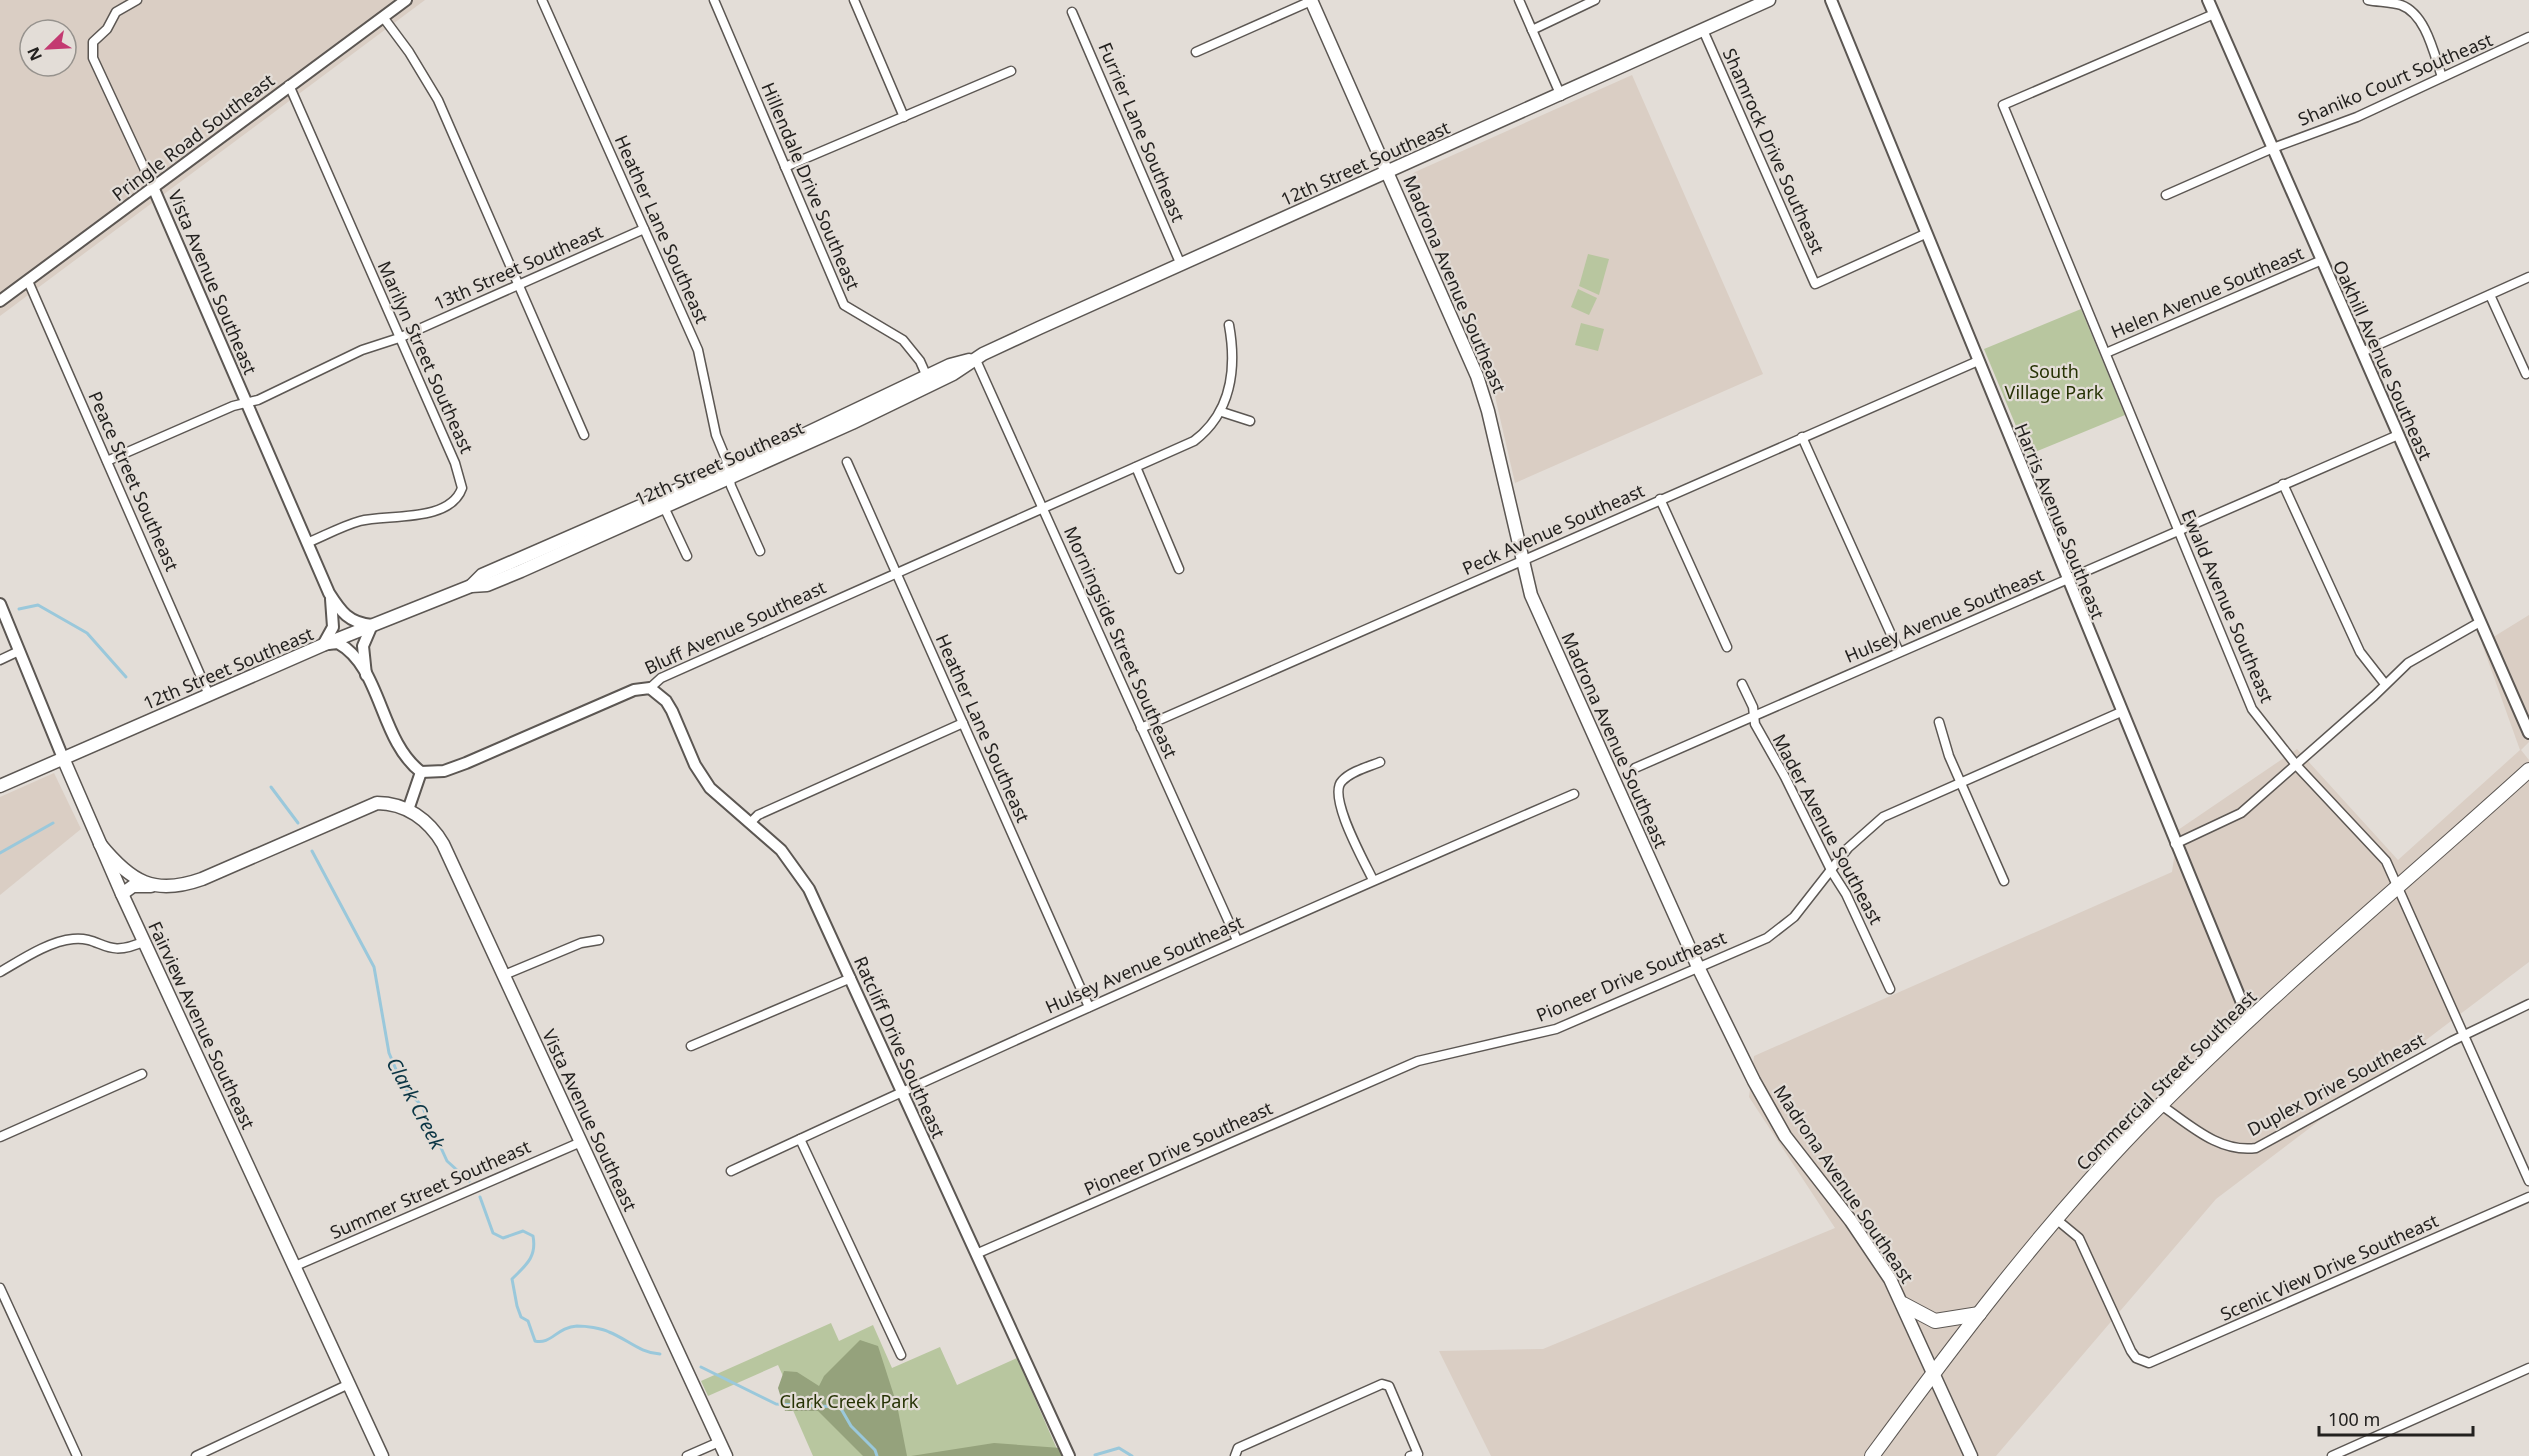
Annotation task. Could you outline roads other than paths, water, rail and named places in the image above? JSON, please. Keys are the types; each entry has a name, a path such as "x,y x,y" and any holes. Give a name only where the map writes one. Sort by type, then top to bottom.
{"main road":[{"name":"12th Street Southeast","path":"471,586 482,576 728,473 929,381 950,365 975,358 1561,96 1769,0"},
{"name":"Madrona Avenue Southeast","path":"1311,1 1464,342 1483,393 1521,561 1542,624 1698,967 1754,1081 1785,1136 1877,1258 1903,1304 1971,1456"},
{"name":"12th Street Southeast","path":"0,786 372,625 471,586 487,585 521,571 664,507 728,473"},
{"name":"Fairview Avenue Southeast","path":"63,758 122,894 382,1456"},
{"name":"Commercial Street Southeast","path":"1872,1456 1979,1314 2056,1219 2161,1105 2249,1020 2529,770"},
{"path":"122,894 134,886 182,886 202,879 363,807 387,803 399,805 408,810"},
{"name":"Vista Avenue Southeast","path":"408,810 422,818 437,834 726,1456"},
{"path":"100,844 114,861 130,874 153,886"},
{"path":"1903,1304 1935,1321 1979,1314"}],"street":[{"name":"Vista Avenue Southeast","path":"137,0 116,12 107,28 93,42 93,58 153,187 329,593"},
{"name":"Pringle Road Southeast","path":"0,302 406,0"},
{"name":"Heather Lane Southeast","path":"542,0 698,350 716,435 728,473 760,551"},
{"name":"Hillendale Drive Southeast","path":"714,0 844,305 903,340 920,361 929,381"},
{"path":"854,0 904,117"},
{"path":"1519,0 1561,96"},
{"path":"1532,30 1594,0"},
{"name":"Harris Avenue Southeast","path":"1831,0 2249,1020"},
{"name":"Oakhill Avenue Southeast","path":"2208,0 2529,733"},
{"path":"2368,0 2402,6 2414,14 2421,23 2442,77"},
{"path":"1196,52 1311,1"},
{"name":"Furrier Lane Southeast","path":"1072,12 1182,264"},
{"name":"Ewald Avenue Southeast","path":"2214,14 2003,105 2252,709 2297,766 2380,853 2399,886 2529,1181"},
{"path":"383,17 409,52 438,100 584,435"},
{"name":"Shamrock Drive Southeast","path":"1703,30 1815,284 1925,234"},
{"name":"Shaniko Court Southeast","path":"2166,195 2273,148 2357,117 2529,38"},
{"path":"785,167 1011,71"},
{"name":"Marilyn Street Southeast","path":"289,85 455,463 462,488 455,500 421,515 360,521 307,543"},
{"name":"13th Street Southeast","path":"107,460 258,400 362,350 399,338 644,229"},
{"name":"Helen Avenue Southeast","path":"2106,353 2322,260"},
{"path":"2362,352 2529,277"},
{"name":"Peace Street Southeast","path":"28,280 210,695"},
{"path":"2490,295 2526,374"},
{"name":"Bluff Avenue Southeast","path":"421,772 444,771 466,763 623,694 650,688 661,678 1194,441 1205,433 1222,412 1233,367 1229,325"},
{"name":"Morningside Street Southeast","path":"975,358 1237,940"},
{"name":"Peck Avenue Southeast","path":"1141,728 1978,361"},
{"path":"1222,412 1250,421"},
{"name":"Hulsey Avenue Southeast","path":"1635,768 2067,580 2177,529 2398,435"},
{"path":"1802,437 1899,652"},
{"name":"Heather Lane Southeast","path":"847,462 1089,1007"},
{"path":"1136,467 1179,569"},
{"path":"2283,484 2360,652 2385,684"},
{"path":"1660,499 1727,646"},
{"path":"664,507 687,556"},
{"path":"329,593 346,617 359,624 372,625 362,651 366,675"},
{"path":"329,593 333,627 326,644 338,643 348,649 366,675 395,743 405,758 421,772 408,810"},
{"name":"Fairview Avenue Southeast","path":"0,604 63,758"},
{"path":"2175,844 2241,813 2297,766 2408,663 2480,622"},
{"path":"0,660 20,651"},
{"name":"Mader Avenue Southeast","path":"1742,684 1753,707 1754,717 1764,742 1781,770 1832,872 1846,894 1890,989"},
{"name":"Ratcliff Drive Southeast","path":"650,688 666,701 695,765 710,788 781,850 800,874 851,978 1070,1456"},
{"name":"Pioneer Drive Southeast","path":"976,1254 1419,1061 1556,1029 1767,938 1782,928 1832,872 1848,848 1872,824 1960,782 2121,712"},
{"path":"1939,722 1960,782 2004,881"},
{"path":"751,822 758,815 963,723"},
{"path":"1373,880 1340,807 1338,791 1340,782 1349,775 1380,762"},
{"name":"Hulsey Avenue Southeast","path":"731,1172 902,1091 1237,940 1574,794"},
{"path":"0,972 66,940 81,939 116,949 130,948 145,941"},
{"path":"504,975 580,943 599,940"},
{"path":"691,1046 851,978"},
{"name":"Duplex Drive Southeast","path":"2161,1105 2213,1141 2237,1149 2256,1148 2464,1035 2529,1004"},
{"path":"0,1137 142,1074"},
{"path":"800,1139 901,1355"},
{"name":"Summer Street Southeast","path":"293,1267 580,1142"},
{"name":"Scenic View Drive Southeast","path":"2056,1219 2079,1238 2131,1351 2142,1361 2149,1363 2529,1197"},
{"path":"0,1288 77,1456"},
{"path":"2332,1456 2529,1368"},
{"path":"196,1456 349,1384"},
{"path":"1235,1456 1238,1448 1382,1384 1389,1386 1404,1416 1418,1454 1410,1456"},
{"path":"687,1456 719,1442"}],"waterway":[{"name":"Clark Creek","path":"19,609 38,605 87,633 126,677"},
{"name":"Clark Creek","path":"271,787 298,823"},
{"path":"0,853 53,823"},
{"name":"Clark Creek","path":"312,851 374,967 389,1053 403,1086 422,1106 447,1161 469,1181"},
{"name":"Clark Creek","path":"480,1197 493,1233 503,1238 523,1231 533,1236 532,1255 512,1279 521,1317 528,1321 535,1341 541,1342 570,1327 585,1326 598,1328 640,1348 660,1354"},
{"name":"Clark Creek","path":"701,1367 776,1404 840,1407 851,1426 875,1450 877,1456"},
{"name":"Clark Creek","path":"1095,1455 1119,1448 1132,1456"}],"park label":[{"name":"South Village Park","path":"2054,382"},
{"name":"Clark Creek Park","path":"849,1401"}]}
